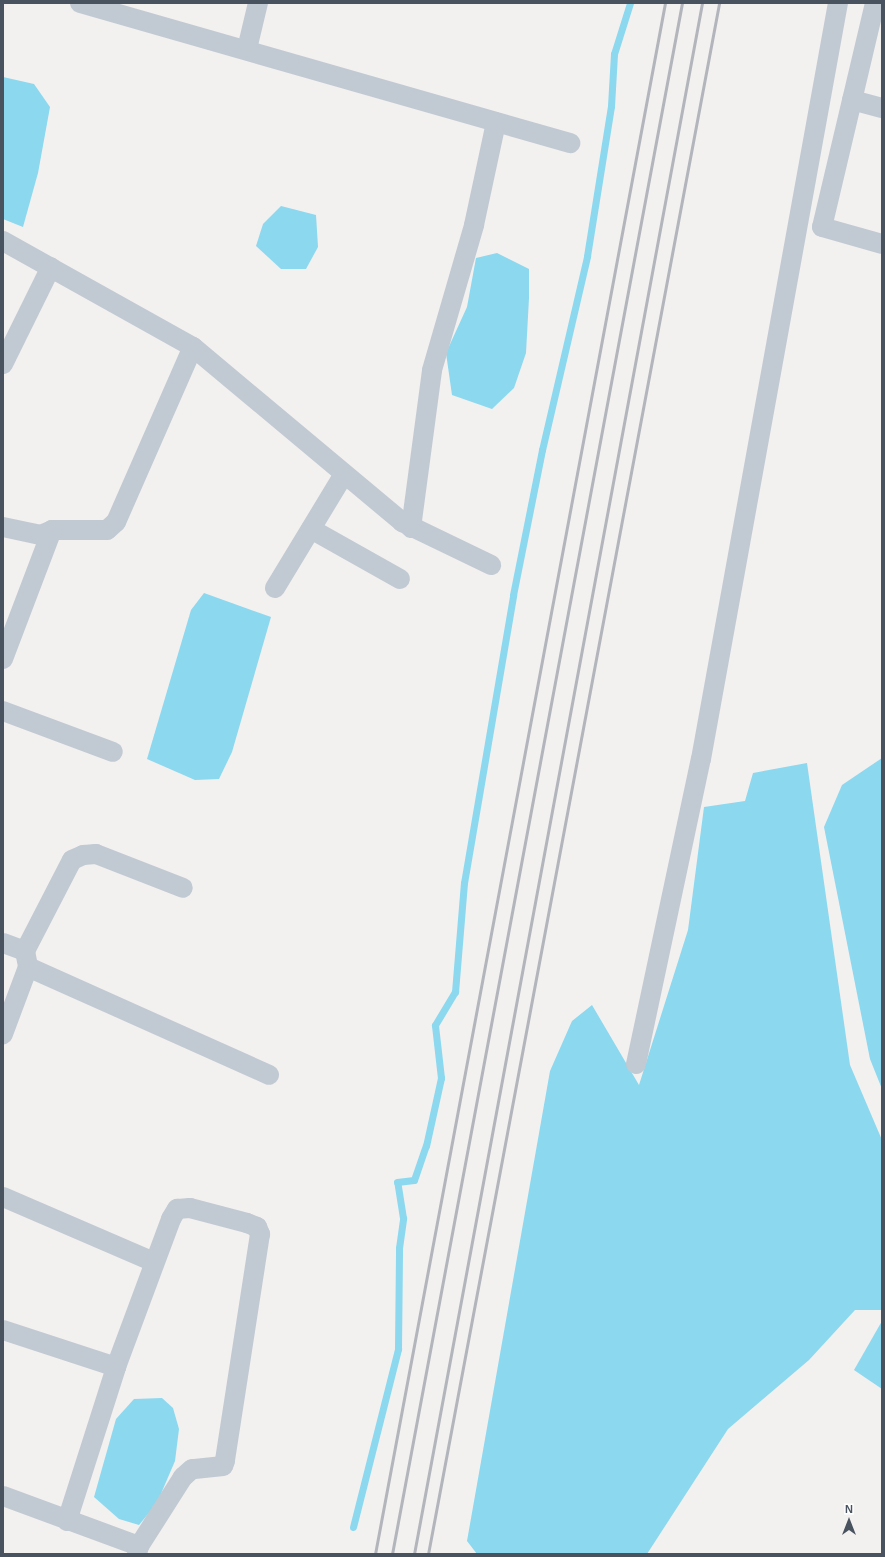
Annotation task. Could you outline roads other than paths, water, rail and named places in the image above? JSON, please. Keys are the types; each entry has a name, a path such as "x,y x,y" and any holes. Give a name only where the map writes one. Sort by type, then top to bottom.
{"street":[{"path":"80,3 570,143"},
{"path":"247,50 258,3"},
{"path":"636,1064 701,758 797,222 838,3"},
{"path":"822,226 875,3"},
{"path":"852,100 882,108"},
{"path":"411,528 432,370 474,225 496,122"},
{"path":"797,222 822,226 882,244"},
{"path":"3,241 51,266 193,347 344,474 411,528 491,565"},
{"path":"3,364 51,266"},
{"path":"3,527 27,534 52,530 107,530 116,522 193,347"},
{"path":"275,588 344,474"},
{"path":"311,529 400,579"},
{"path":"3,659 52,530"},
{"path":"3,711 113,752"},
{"path":"3,1034 27,959 72,860 83,855 96,854 183,888"},
{"path":"3,942 27,959 269,1075"},
{"path":"3,1197 154,1262"},
{"path":"3,1496 138,1550 183,1476 192,1469 223,1466 260,1234 257,1227 190,1208 177,1209 154,1262 116,1367 67,1521"},
{"path":"3,1330 116,1367"}],"water":[{"path":"3,77 34,84 50,107 38,173 23,227 3,219"},
{"path":"281,206 316,215 318,247 306,269 281,269 256,246 263,224"},
{"path":"497,253 529,269 529,298 526,353 514,388 492,409 452,395 446,353 467,307 476,258"},
{"path":"204,593 271,617 232,752 219,779 195,780 147,759 191,610"},
{"path":"882,758 882,1089 870,1059 824,827 842,785"},
{"path":"807,763 850,1065 882,1140 882,1310 855,1310 809,1360 728,1429 647,1554 477,1554 467,1541 550,1071 572,1021 592,1005 639,1085 688,930 704,807 745,801 753,773"},
{"path":"882,1321 882,1389 854,1370"},
{"path":"162,1398 173,1408 179,1429 175,1461 157,1503 139,1525 119,1519 94,1497 116,1419 134,1399"}],"waterway":[{"path":"353,1527 398,1349 399,1248 403,1218 397,1182 414,1180 426,1146 441,1078 435,1025 455,992 464,883 513,595 542,450 587,256 611,106 614,54 630,3"}],"railway":[{"path":"375,1554 665,3"},
{"path":"392,1554 682,3"},
{"path":"414,1554 702,3"},
{"path":"428,1554 719,3"}]}
